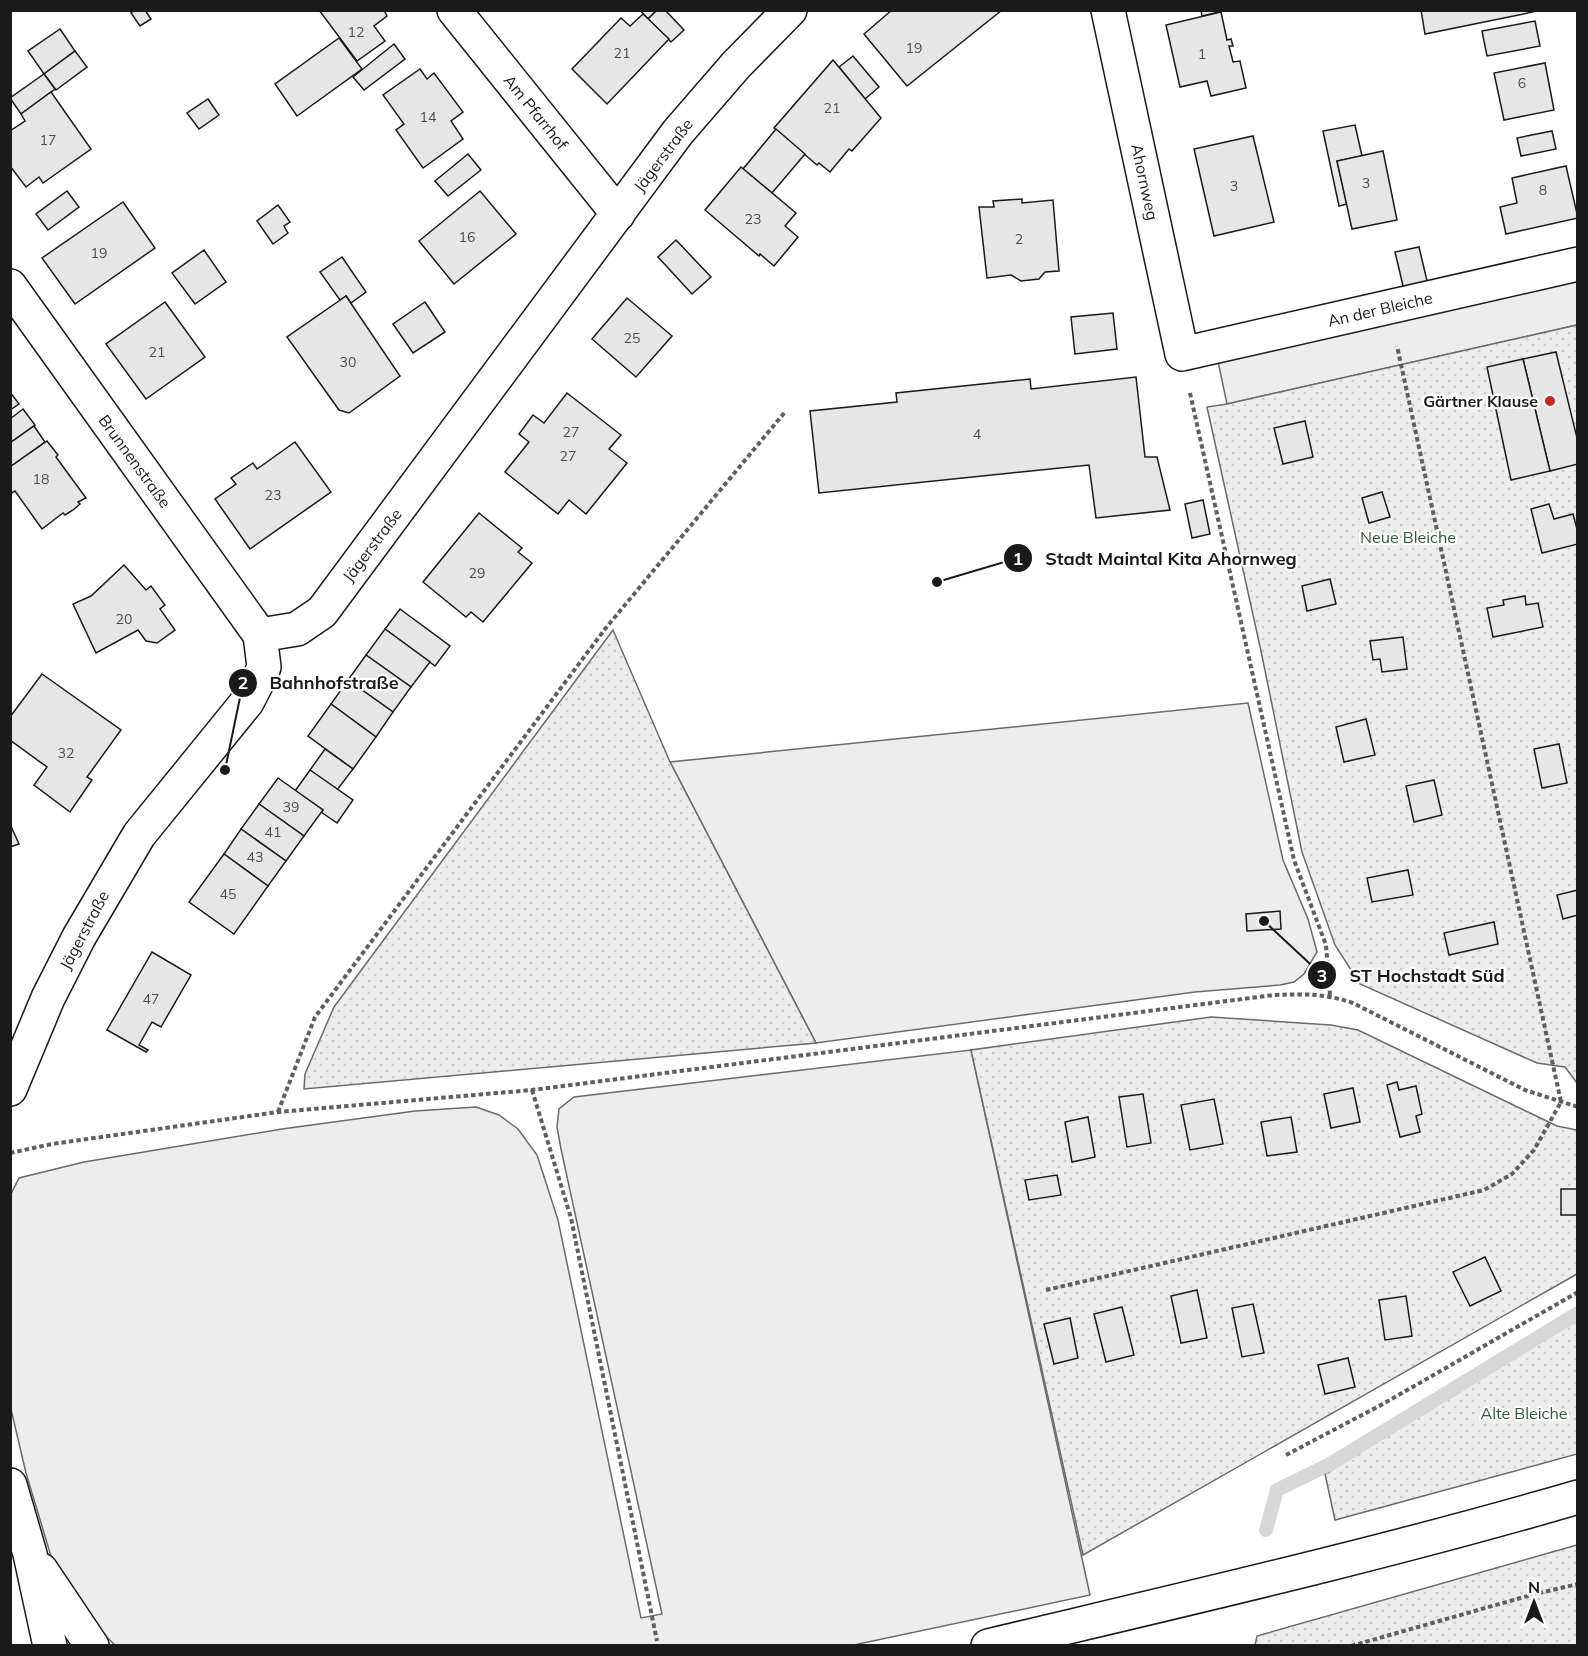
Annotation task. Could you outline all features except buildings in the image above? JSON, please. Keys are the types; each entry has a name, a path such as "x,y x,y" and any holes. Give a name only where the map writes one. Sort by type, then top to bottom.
{"street":[{"name":"Am Pfarrhof","path":"454,10 618,214"},
{"name":"Jägerstraße","path":"10,1089 48,998 78,937 132,845 247,702 255,688 264,667 260,635 297,629 322,612 678,132 736,65 790,10"},
{"name":"Ahornweg","path":"1108,10 1182,354"},
{"name":"An der Bleiche","path":"1182,354 1578,264"},
{"name":"Brunnenstraße","path":"10,286 260,635"},
{"path":"10,1485 30,1554 50,1646"},
{"path":"988,1646 1282,1575 1498,1520 1578,1497"},
{"path":"30,1554 92,1646"}],"path":[{"path":"1046,1290 1484,1190 1512,1174 1534,1150 1561,1102 1388,307"},
{"path":"1182,354 1294,860 1326,945 1330,995"},
{"path":"278,1112 315,1017 605,629 785,412"},
{"path":"10,1153 52,1144 278,1112 532,1090 1274,995 1330,995 1353,1003 1525,1090 1578,1107"},
{"path":"532,1090 571,1218 657,1641"},
{"path":"1286,1455 1383,1404 1578,1292"},
{"path":"1351,1646 1578,1584"}],"shaded area":[{"path":"1577,264 1577,325 1227,404 1215,347"},
{"path":"1248,703 1283,860 1308,919 1317,952 1304,974 1294,982 1195,992 816,1043 670,762"},
{"path":"971,1050 1090,1595 849,1646 115,1645 92,1623 56,1573 26,1473 10,1405 10,1196 19,1178 84,1162 282,1129 415,1111 476,1107 499,1115 518,1129 537,1155 558,1220 641,1618 662,1614 561,1149 557,1127 559,1109 574,1097"}],"green space":[{"name":"Neue Bleiche","path":"1577,325 1577,1083 1565,1067 1537,1063 1360,984 1335,945 1302,852 1261,651 1207,407"},
{"path":"613,630 670,762 816,1043 304,1089 305,1074 334,1007"},
{"path":"1211,1017 1331,1025 1358,1030 1557,1126 1577,1130 1577,1274 1083,1555 971,1050"},
{"name":"Alte Bleiche","path":"1577,1318 1577,1454 1335,1520 1325,1474"},
{"path":"1577,1545 1577,1645 1255,1645 1257,1636"}],"waterway":[{"path":"1266,1530 1277,1490 1330,1464 1578,1313"}],"place":[{"name":"Gärtner Klause","path":"1550,401"},
{"name":"Stadt Maintal Kita Ahornweg","path":"937,582"},
{"name":"Bahnhofstraße","path":"225,770"},
{"name":"ST Hochstadt Süd","path":"1264,921"}]}
